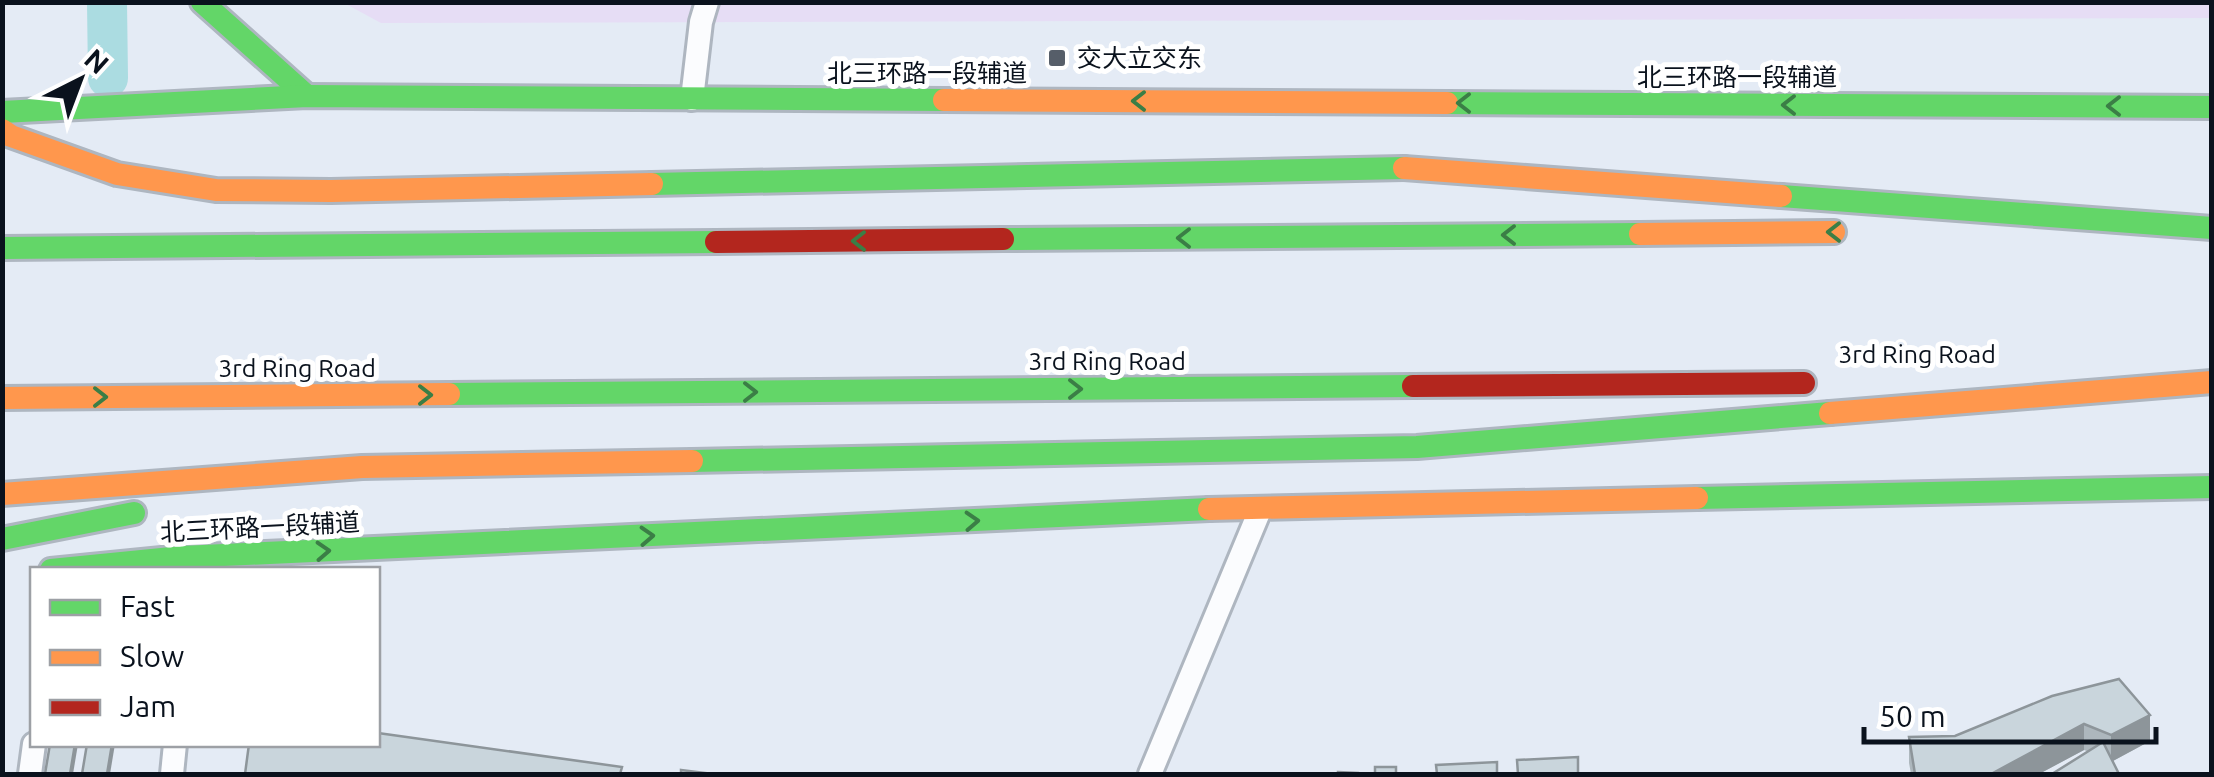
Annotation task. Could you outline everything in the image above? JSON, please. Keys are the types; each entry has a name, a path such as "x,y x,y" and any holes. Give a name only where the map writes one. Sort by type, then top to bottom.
{"main road":[{"path":"202,2 307,96"},
{"name":"北三环路一段辅道","path":"2,112 307,96 2212,107"},
{"path":"2,130 117,174 216,190 331,192 1401,168 2212,229"},
{"path":"1954,232 2212,229"},
{"path":"2,248 1855,232"},
{"name":"3rd Ring Road","path":"1953,381 2212,381"},
{"path":"2,494 362,467 1417,447 2212,381"},
{"name":"3rd Ring Road","path":"2,398 1834,382"},
{"path":"192,502 362,467"},
{"name":"北三环路一段辅道","path":"116,567 1261,507 2212,487"},
{"path":"2,540 154,509"}],"lane":[{"path":"692,99 707,2"},
{"path":"1150,774 1261,507"},
{"path":"30,774 34,747"},
{"path":"172,774 175,747"}],"shaded area":[{"path":"2211,2 2212,18 381,23 344,3"}],"building":[{"path":"2119,679 2150,715 2111,735 2084,724 1991,774 1915,774 1909,737 1955,736 2052,696"},
{"path":"380,733 622,767 620,774 245,774 249,747 380,747"},
{"path":"2103,742 2119,774 2052,774"},
{"path":"50,747 74,747 70,774 45,774"},
{"path":"86,747 112,747 107,774 82,774"},
{"path":"1578,757 1578,774 1518,774 1517,760"},
{"path":"1497,762 1497,774 1437,774 1436,765"},
{"path":"1375,767 1396,767 1396,774 1375,774"},
{"path":"681,770 713,774 681,774"}],"waterway":[{"path":"107,2 108,78"}],"traffic: fast":[{"path":"202,2 307,96"},
{"path":"2,112 307,96 944,100"},
{"path":"1447,103 2212,107"},
{"path":"652,184 1404,168"},
{"path":"1781,196 2212,228"},
{"path":"1003,239 1640,234"},
{"path":"2,248 716,242"},
{"path":"449,394 1413,386"},
{"path":"692,461 1417,447 1830,413"},
{"path":"1697,498 2212,487"},
{"path":"81,567 182,557 1209,509"},
{"path":"2,539 134,513"}],"traffic: slow":[{"path":"944,100 1447,103"},
{"path":"2,130 117,174 216,190 652,184"},
{"path":"1404,168 1781,196"},
{"path":"1640,234 1834,232"},
{"path":"1830,413 2212,382"},
{"path":"2,398 449,394"},
{"path":"2,494 362,467 692,461"},
{"path":"1209,509 1697,498"}],"traffic: jam":[{"path":"716,242 1003,239"},
{"path":"1413,386 1804,383"}],"place":[{"name":"交大立交东","path":"1057,58"}]}
